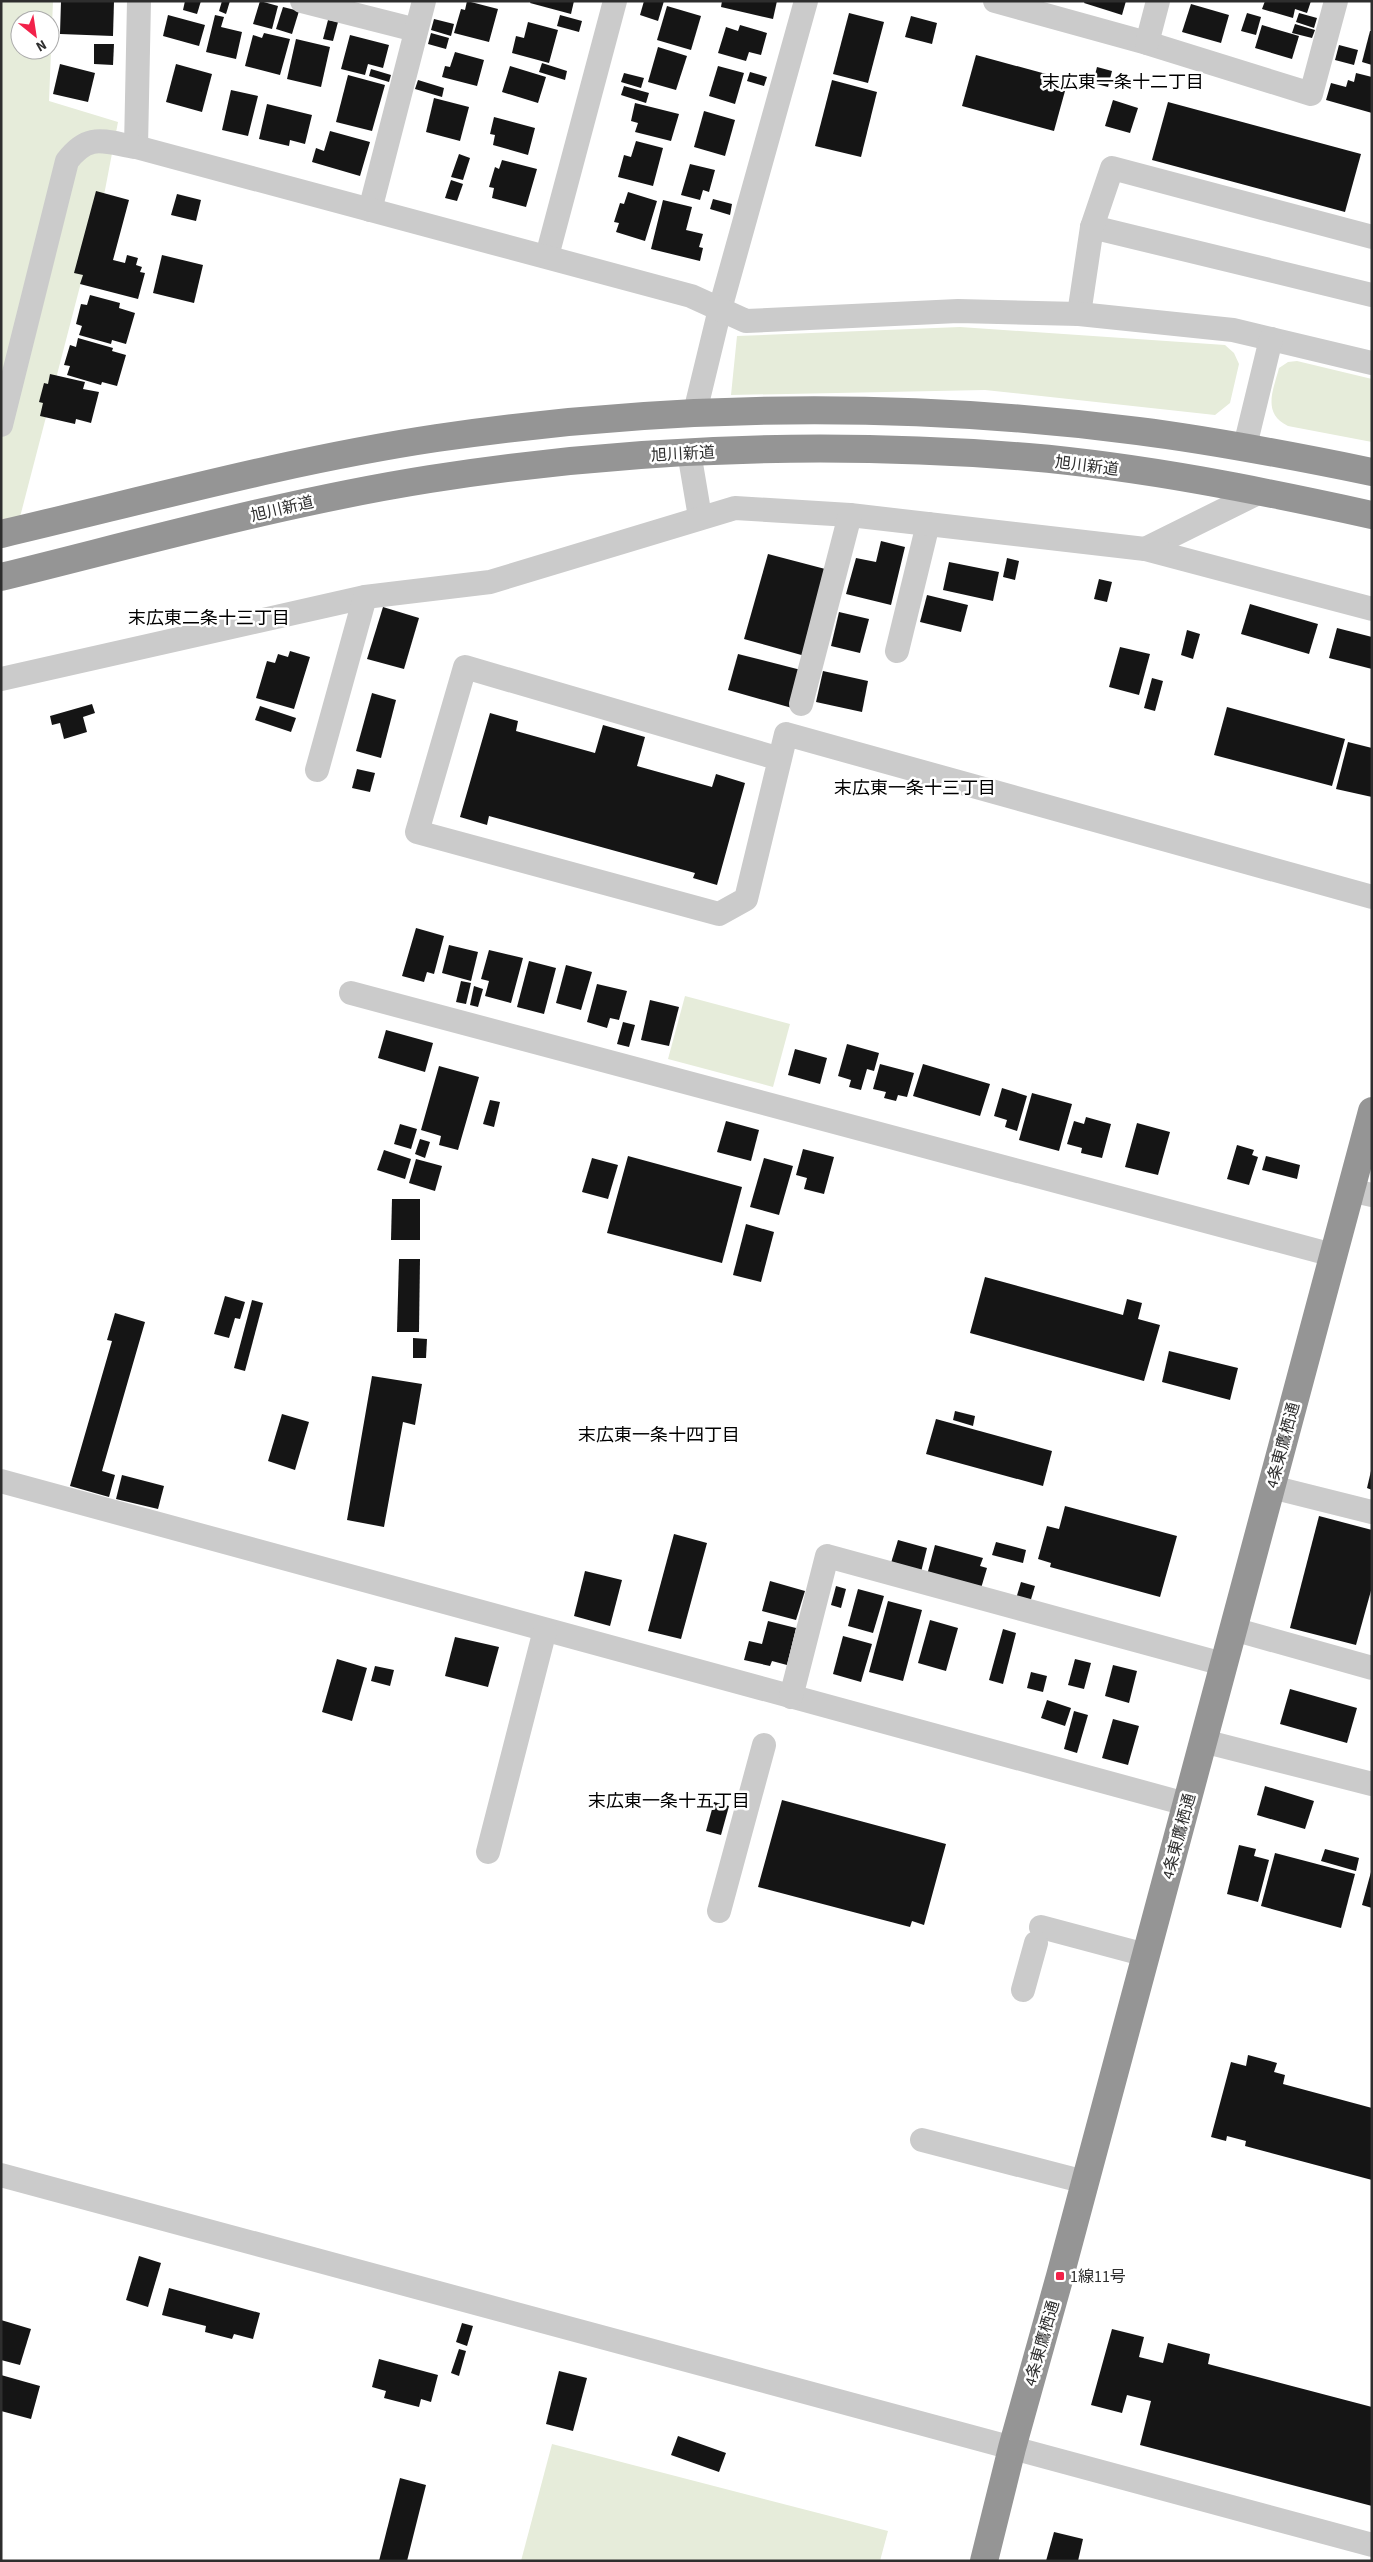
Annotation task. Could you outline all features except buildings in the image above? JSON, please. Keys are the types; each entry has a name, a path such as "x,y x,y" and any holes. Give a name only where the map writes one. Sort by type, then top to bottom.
{"highway":[{"path":"1,534 322,459 436,438 571,422 695,412 858,410 1005,417 1138,431 1245,446 1372,472"},
{"name":"旭川新道","path":"1,577 308,502 428,479 534,464 689,452 775,448 860,449 1020,457 1129,470 1262,491 1372,515"},
{"name":"4条東鷹栖通","path":"984,2561 1012,2448 1333,1256 1361,1192 1372,1111"}],"street":[{"path":"136,147 140,1"},
{"path":"302,1 416,30"},
{"path":"370,210 424,1"},
{"path":"547,256 615,1"},
{"path":"695,412 720,310 806,1"},
{"path":"995,1 1146,43 1311,94 1336,1"},
{"path":"1146,43 1158,1"},
{"path":"1,425 67,161 78,146 98,141 136,147 547,256 691,296 746,321 958,311 1079,314 1233,330 1372,363"},
{"path":"1079,314 1092,227 1112,168 1372,237"},
{"path":"1092,227 1372,295"},
{"path":"1245,446 1271,338"},
{"path":"689,452 700,516"},
{"path":"1145,549 1262,491"},
{"path":"1,679 365,596 490,582 700,516 735,508 850,515 1145,549 1372,609"},
{"path":"801,704 850,515"},
{"path":"897,651 928,524"},
{"path":"317,770 365,596"},
{"path":"780,759 465,667 417,832 719,914 746,899 780,759 786,734 1372,897"},
{"path":"351,993 1333,1256"},
{"path":"1,1481 1186,1804"},
{"path":"1271,1487 1372,1512"},
{"path":"791,1697 827,1556 1224,1664"},
{"path":"1233,1628 1372,1668"},
{"path":"488,1852 545,1630"},
{"path":"1203,1740 1372,1784"},
{"path":"719,1911 764,1745"},
{"path":"1022,1990 1038,1935 1146,1955"},
{"path":"922,2140 1085,2182"},
{"path":"1,2175 1372,2545"}],"green space":[{"path":"1,1 53,1 53,10 10,10 10,60 51,60 49,101 118,122 105,190 20,517 1,520"},
{"path":"960,327 1225,345 1234,353 1239,364 1230,403 1215,415 985,390 731,395 737,336"},
{"path":"1297,361 1372,379 1372,442 1288,426 1280,421 1272,408 1272,393 1279,368 1288,362"},
{"path":"685,996 790,1024 773,1087 668,1059"},
{"path":"552,2444 888,2531 880,2561 521,2561"}],"place":[{"name":"1線11号","path":"1060,2276"}],"district":[{"name":"末広東一条十二丁目","path":"1123,82"},
{"name":"末広東二条十三丁目","path":"209,618"},
{"name":"末広東一条十三丁目","path":"915,788"},
{"name":"末広東一条十四丁目","path":"659,1435"},
{"name":"末広東一条十五丁目","path":"669,1801"}]}
